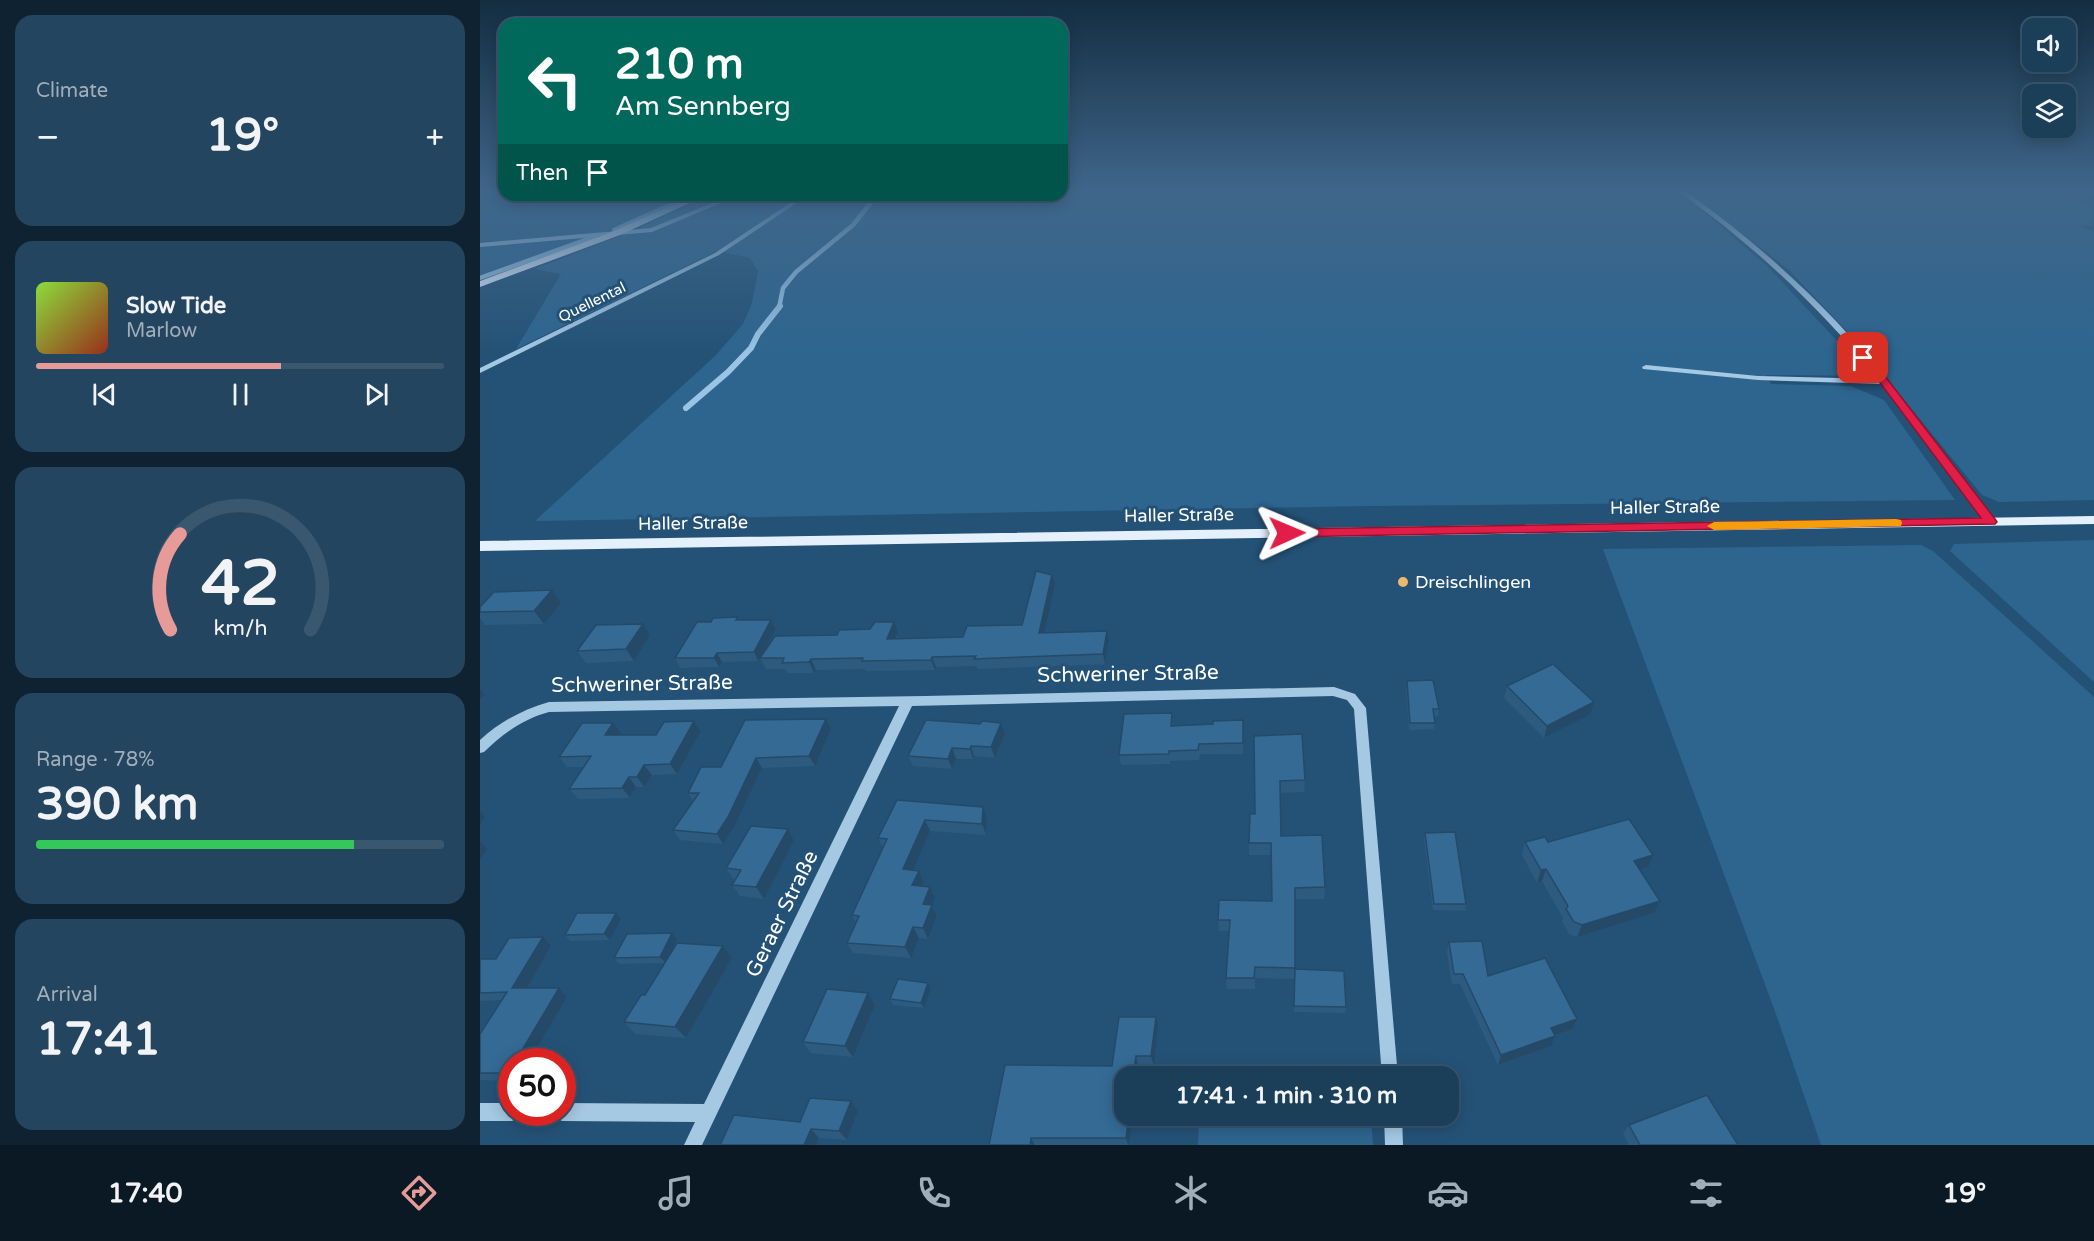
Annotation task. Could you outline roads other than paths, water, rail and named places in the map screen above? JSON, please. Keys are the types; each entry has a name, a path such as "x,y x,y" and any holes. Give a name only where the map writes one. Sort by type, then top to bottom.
{"main road":[{"path":"480,284 584,245"},
{"name":"Haller Straße","path":"480,546 2094,520"}],"street":[{"name":"Quellental","path":"480,371 681,273 730,245"},
{"path":"1750,245 1775,265 1885,382 1991,522"},
{"path":"1646,367 1758,378 1885,382"},
{"name":"Schweriner Straße","path":"480,747 522,714 549,707 1334,691 1351,697 1360,708 1389,1066"},
{"name":"Geraer Straße","path":"693,1145 908,701"},
{"path":"480,1112 498,1112"},
{"path":"576,1112 708,1113"},
{"path":"1393,1126 1394,1145"}],"waterway":[{"path":"480,278 570,245"},
{"path":"779,307 783,288 796,272 828,245"},
{"path":"686,408 728,372 751,348 758,334 779,307"}],"place":[{"name":"Dreischlingen","path":"1403,582"}]}
